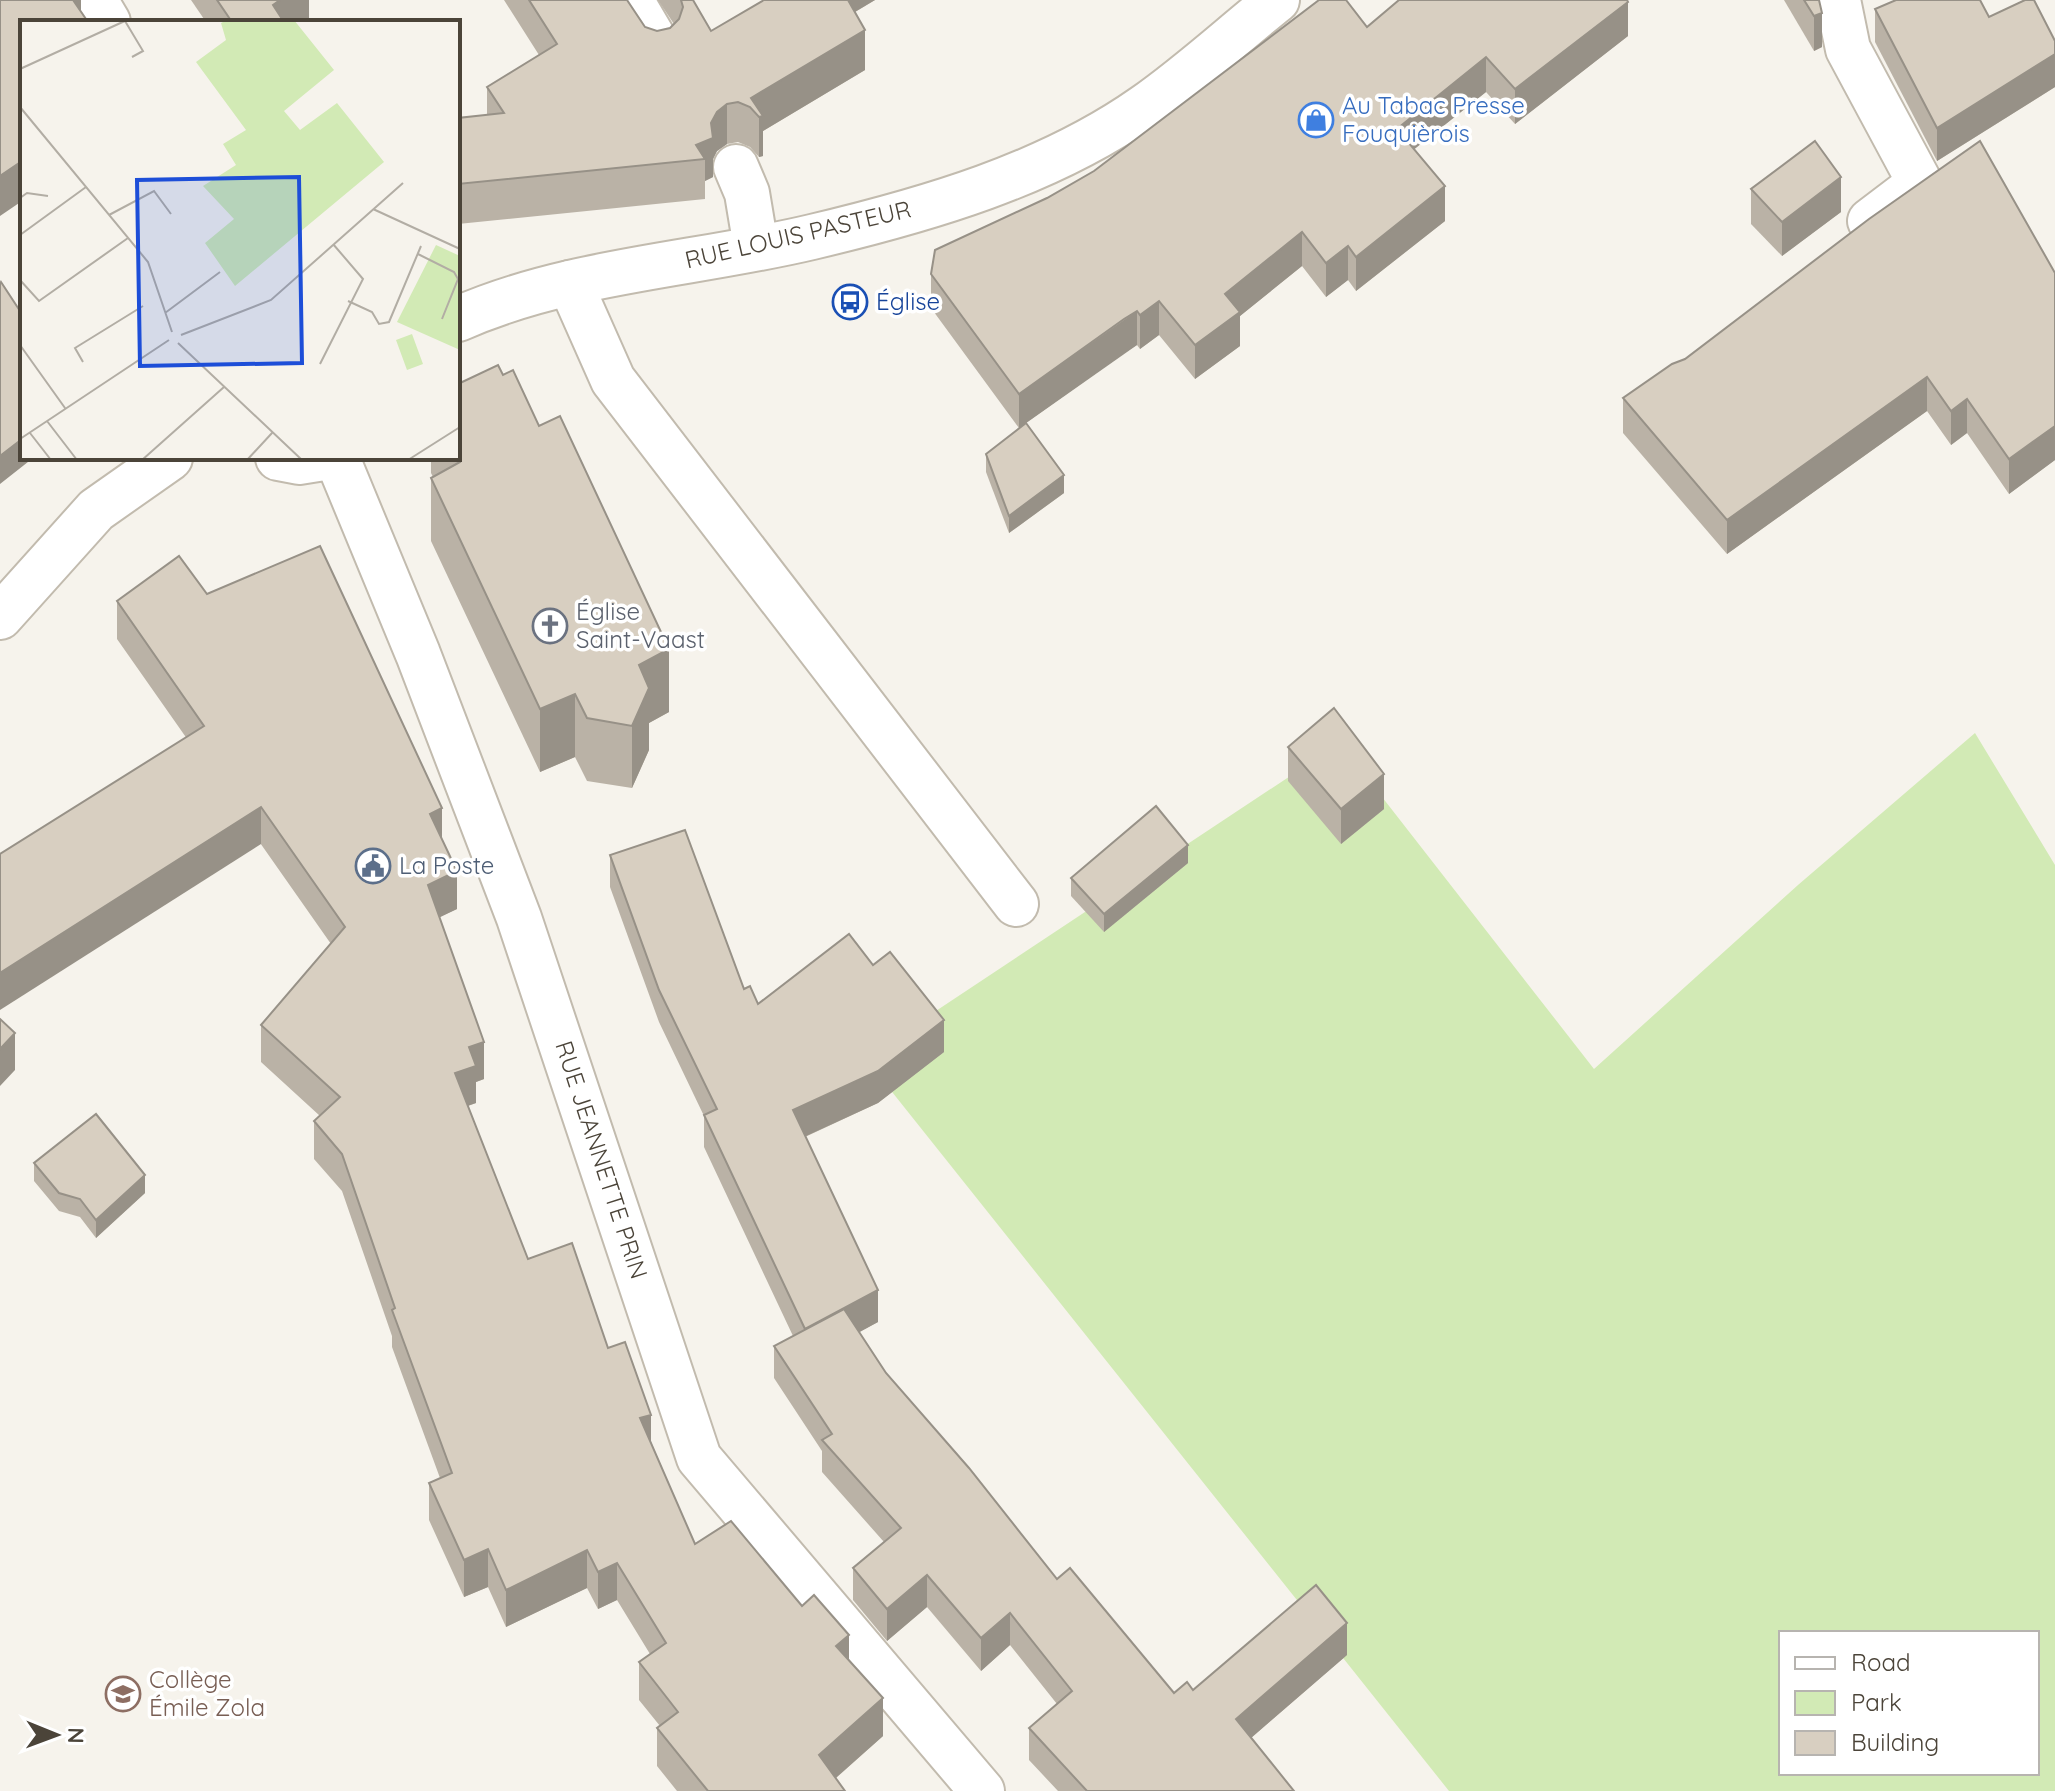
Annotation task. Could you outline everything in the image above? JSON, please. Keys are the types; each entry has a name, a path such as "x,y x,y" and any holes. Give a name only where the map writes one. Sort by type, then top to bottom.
{"street":[{"path":"95,0 107,20"},
{"path":"631,0 658,46"},
{"name":"RUE LOUIS PASTEUR","path":"460,318 570,283 810,238 954,198 1067,150 1143,108 1277,0"},
{"path":"1833,249 1920,183 1848,49 1838,0"},
{"path":"736,167 747,193 756,247"},
{"path":"570,283 613,380 1016,904"},
{"path":"0,617 96,510 167,460"},
{"path":"288,460 312,460"},
{"name":"RUE JEANNETTE PRIN","path":"338,460 418,654 519,918 699,1458 982,1791"}],"green space":[{"path":"1975,733 2055,865 2055,1791 1449,1791 865,1058 1340,743 1594,1069 1798,885"}],"building":[{"path":"0,0 73,0 87,20 20,20 20,162 0,176"},
{"path":"217,0 280,0 273,5 283,20 231,20"},
{"path":"529,0 627,0 645,27 657,31 670,28 679,19 683,7 681,0 693,0 711,31 764,0 848,0 865,30 751,98 763,116 759,117 750,107 738,102 727,104 717,112 711,123 713,138 696,145 705,159 460,184 460,118 504,113 487,87 557,44"},
{"path":"1319,0 1346,0 1367,27 1399,0 1628,2 1515,89 1486,57 1397,129 1445,186 1356,257 1348,246 1326,263 1302,232 1225,294 1240,312 1195,345 1159,301 1140,315 1137,311 1124,319 1019,394 931,274 935,250 1047,198 1094,171"},
{"path":"1804,0 1819,0 1822,13 1814,16"},
{"path":"1896,0 1980,0 1989,17 2025,0 2034,0 2055,41 2055,54 1937,128 1875,9"},
{"path":"1815,141 1841,177 1782,222 1751,189"},
{"path":"1980,141 2055,273 2055,426 2009,459 1967,399 1951,411 1927,377 1727,520 1623,398 1672,364 1685,359 1869,219"},
{"path":"0,284 20,311 20,441 0,456"},
{"name":"Église Saint-Vaast","path":"498,365 503,375 513,370 539,426 560,416 669,649 639,665 649,688 632,726 587,718 575,694 540,709 431,478 460,462 460,383"},
{"path":"1026,423 1064,475 1009,516 986,454"},
{"path":"320,546 442,808 430,814 457,871 428,885 484,1042 469,1047 476,1066 455,1073 528,1259 572,1243 608,1348 625,1342 651,1415 640,1418 695,1544 731,1521 802,1606 814,1595 849,1635 836,1646 883,1698 819,1755 845,1791 708,1791 657,1728 678,1712 639,1662 666,1643 617,1563 598,1572 587,1550 506,1590 488,1549 464,1560 429,1483 452,1473 392,1310 395,1308 342,1154 314,1121 340,1097 261,1025 345,927 261,807 0,973 0,854 204,726 117,601 179,556 207,594"},
{"path":"1334,708 1384,774 1341,809 1288,747"},
{"path":"1156,806 1188,845 1104,914 1071,878"},
{"path":"685,830 744,989 750,986 758,1004 849,934 873,965 890,952 944,1020 878,1071 793,1110 878,1290 805,1329 704,1115 717,1109 659,990 610,855"},
{"path":"0,1019 15,1033 0,1049"},
{"path":"96,1114 145,1175 96,1220 80,1199 59,1193 34,1163"},
{"path":"844,1309 886,1373 969,1468 1057,1579 1070,1568 1174,1693 1187,1682 1193,1690 1316,1585 1347,1623 1236,1719 1294,1791 1087,1791 1029,1728 1072,1691 1010,1613 981,1638 927,1575 887,1609 853,1568 901,1528 822,1440 832,1434 774,1346"}],"place":[{"name":"Au Tabac Presse Fouquièrois","path":"1316,120"},
{"name":"Église","path":"850,302"},
{"name":"Église Saint-Vaast","path":"550,626"},
{"name":"La Poste","path":"373,866"},
{"name":"Collège Émile Zola","path":"123,1694"}]}
